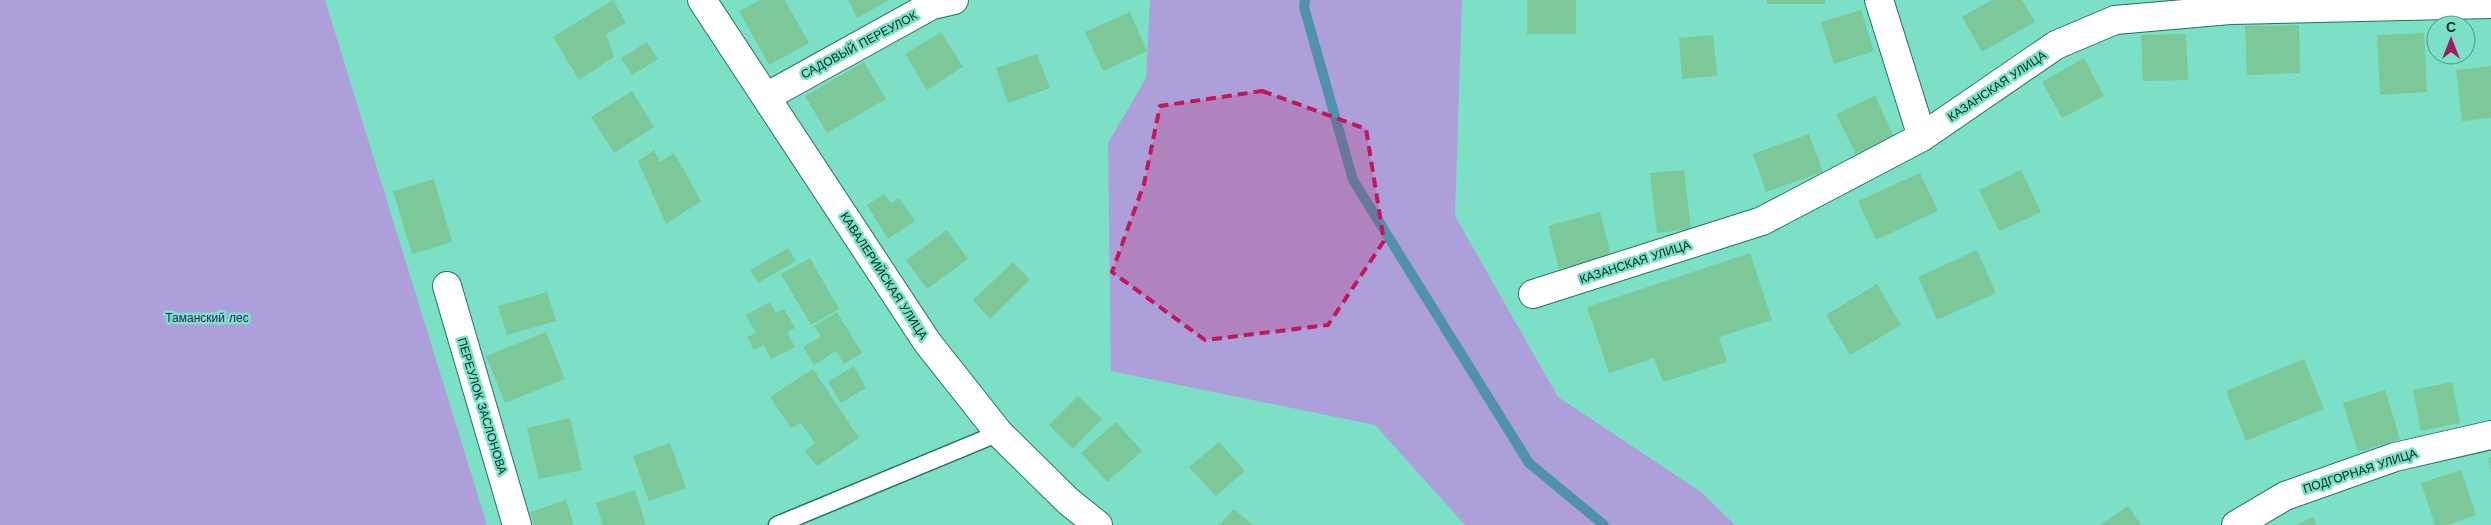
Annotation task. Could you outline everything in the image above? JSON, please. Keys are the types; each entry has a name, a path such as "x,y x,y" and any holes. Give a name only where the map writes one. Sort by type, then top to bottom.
{"street":[{"name":"КАВАЛЕРИЙСКАЯ УЛИЦА","path":"702,0 926,342 999,433 1068,500 1098,525"},
{"name":"САДОВЫЙ ПЕРЕУЛОК","path":"766,97 932,5 954,0"},
{"path":"1879,0 1922,137"},
{"name":"КАЗАНСКАЯ УЛИЦА","path":"1533,294 1762,222 1922,137 2056,46 2115,20 2230,10 2339,4 2491,4"},
{"name":"ПЕРЕУЛОК ЗАСЛОНОВА","path":"447,286 517,525"},
{"name":"ПОДГОРНАЯ УЛИЦА","path":"2236,525 2285,496 2358,470 2395,457 2491,435"}],"lane":[{"path":"778,525 999,433"}],"highlighted area":[{"path":"1262,91 1366,129 1384,241 1328,325 1205,340 1112,272 1144,184 1160,106"}],"green space":[{"name":"Таманский лес","path":"0,0 325,0 487,525 0,525"},
{"path":"1150,0 1462,0 1455,216 1558,397 1701,492 1735,525 1465,525 1375,425 1111,371 1108,143 1146,78"}],"building":[{"path":"613,0 626,23 606,34 614,57 579,80 553,37"},
{"path":"760,0 785,0 809,43 769,65 739,11"},
{"path":"848,0 889,0 857,18"},
{"path":"1527,0 1576,0 1576,34 1527,34"},
{"path":"1767,0 1825,0 1825,4 1767,4"},
{"path":"1992,0 2022,0 2035,22 1982,52 1962,17"},
{"path":"1861,10 1874,51 1834,64 1821,22"},
{"path":"1130,12 1147,51 1103,71 1085,32"},
{"path":"2299,25 2300,73 2247,75 2245,26"},
{"path":"941,32 963,67 927,90 905,54"},
{"path":"2424,33 2427,92 2380,95 2377,35"},
{"path":"2186,34 2188,80 2143,81 2141,35"},
{"path":"1713,35 1717,76 1682,79 1679,38"},
{"path":"647,42 658,59 632,75 621,58"},
{"path":"1037,54 1050,88 1008,103 996,68"},
{"path":"2084,58 2104,96 2062,118 2042,82"},
{"path":"864,62 886,99 827,133 805,96"},
{"path":"2491,66 2491,118 2462,121 2456,70"},
{"path":"632,91 654,127 614,153 591,117"},
{"path":"1875,96 1894,137 1856,155 1836,114"},
{"path":"1809,134 1823,172 1766,192 1753,154"},
{"path":"654,150 660,162 674,153 701,201 666,224 638,161"},
{"path":"1684,170 1691,229 1657,233 1650,173"},
{"path":"2021,170 2041,212 1999,231 1979,190"},
{"path":"1920,173 1938,211 1876,240 1858,201"},
{"path":"434,179 452,242 412,254 393,191"},
{"path":"884,194 891,203 899,198 915,221 888,239 867,205"},
{"path":"1600,212 1611,255 1559,269 1548,226"},
{"path":"947,230 968,259 927,289 906,260"},
{"path":"788,248 796,261 758,283 750,270"},
{"path":"1977,250 1996,293 1937,320 1918,277"},
{"path":"1750,253 1772,320 1719,337 1727,362 1663,382 1654,358 1609,373 1587,307"},
{"path":"810,258 839,309 811,325 781,274"},
{"path":"1013,262 1030,280 990,319 973,300"},
{"path":"1877,284 1901,325 1850,355 1826,315"},
{"path":"547,292 556,321 507,335 498,306"},
{"path":"770,302 776,313 784,309 795,328 787,332 795,347 771,359 764,345 754,350 747,337 756,333 746,315"},
{"path":"837,312 862,353 844,364 836,351 814,365 803,347 821,336 814,326"},
{"path":"546,332 565,379 505,403 486,356"},
{"path":"2304,359 2324,409 2246,441 2226,391"},
{"path":"854,366 866,388 841,403 828,382"},
{"path":"813,369 859,438 817,466 805,451 815,443 801,423 791,428 770,397"},
{"path":"2452,382 2460,423 2421,431 2413,390"},
{"path":"2385,390 2400,439 2358,452 2343,403"},
{"path":"1078,396 1102,419 1073,449 1049,425"},
{"path":"570,418 582,470 539,479 527,428"},
{"path":"1116,422 1142,451 1107,482 1081,453"},
{"path":"1219,442 1245,471 1216,496 1189,467"},
{"path":"670,443 686,488 649,501 633,456"},
{"path":"2491,457 2491,469 2490,469 2488,458"},
{"path":"2461,470 2476,515 2447,525 2435,525 2421,483"},
{"path":"635,490 646,525 603,525 596,503"},
{"path":"566,500 574,525 534,525 530,512"},
{"path":"2128,506 2141,525 2100,525"},
{"path":"1234,509 1252,525 1219,525"},
{"path":"2313,517 2317,525 2296,525"}],"waterway":[{"path":"1305,0 1304,7 1353,180 1529,463 1604,525"}]}
